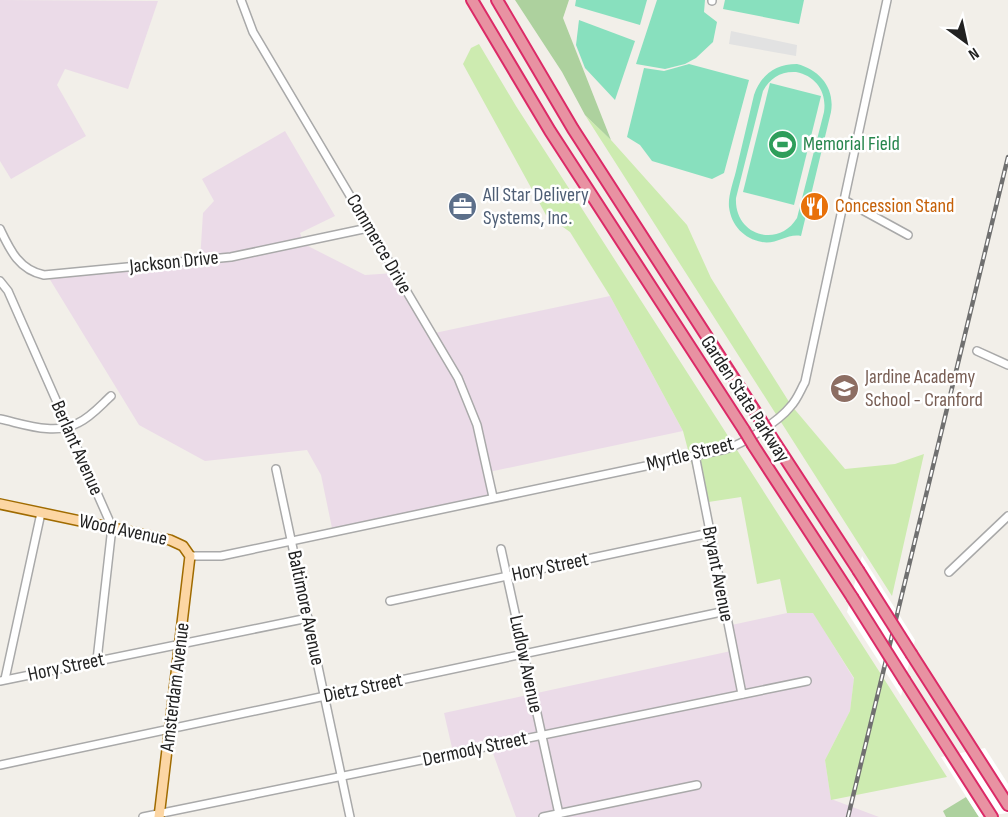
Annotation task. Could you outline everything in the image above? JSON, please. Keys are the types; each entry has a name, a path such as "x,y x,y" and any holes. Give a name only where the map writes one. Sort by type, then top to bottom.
{"highway":[{"name":"Garden State Parkway","path":"472,0 550,131 852,597 991,817"},
{"name":"Garden State Parkway","path":"497,0 573,129 1008,805"}],"main road":[{"name":"Wood Avenue","path":"0,504 175,541 183,546 190,556"},
{"name":"Amsterdam Avenue","path":"160,815 168,729 190,556"}],"street":[{"name":"Commerce Drive","path":"241,0 253,32 463,389 477,425 493,497"},
{"name":"Myrtle Street","path":"239,552 736,445 781,416 794,403 805,382 887,0"},
{"path":"844,200 908,235"},
{"name":"Jackson Drive","path":"0,229 13,257 24,267 44,275 231,256 368,228"},
{"name":"Berlant Avenue","path":"0,281 8,291 112,527 97,660"},
{"path":"977,351 1008,364"},
{"path":"0,419 50,428 69,427 86,418 111,396"},
{"name":"Bryant Avenue","path":"694,455 742,694"},
{"name":"Baltimore Avenue","path":"276,469 350,817"},
{"path":"3,680 41,513"},
{"path":"949,572 1008,516"},
{"name":"Hory Street","path":"390,601 710,533"},
{"name":"Ludlow Avenue","path":"501,549 559,814"},
{"name":"Wood Avenue","path":"190,556 216,557 239,552"},
{"name":"Dietz Street","path":"0,765 726,611"},
{"name":"Hory Street","path":"3,680 308,618"},
{"name":"Dermody Street","path":"143,817 807,681"},
{"path":"543,817 698,785"}],"shaded area":[{"path":"0,0 158,1 128,89 65,69 57,85 86,136 11,179 0,161"},
{"path":"731,31 797,45 796,56 729,44"},
{"path":"285,131 335,216 300,233 304,244 365,275 394,273 430,334 610,296 683,431 484,473 488,496 332,528 321,475 307,450 205,461 139,425 49,278 200,261 203,213 214,201 202,179"},
{"path":"813,612 854,679 850,711 825,760 831,799 879,817 567,817 566,813 545,817 516,817 490,745 453,752 444,713 731,651 727,626 787,613"}],"green space":[{"path":"515,0 569,0 563,18 611,140 585,115 562,72"},
{"path":"576,0 647,0 640,25 575,6"},
{"path":"657,0 705,0 704,12 717,22 713,42 696,58 685,64 665,69 636,64"},
{"path":"725,0 804,0 799,24 723,9"},
{"path":"579,20 635,41 615,100 585,68 576,45"},
{"path":"479,44 516,106 947,777 831,800 825,760 850,711 854,678 813,613 787,613 780,579 757,584 741,497 702,503 683,431 610,296 570,232 546,215 463,64 471,48"},
{"path":"689,64 749,80 724,173 712,179 652,161 640,145 627,137 644,68 664,71"},
{"path":"797,64 819,75 831,95 831,112 801,236 762,242 744,234 732,220 729,198 757,88 770,72","holes":["791,72 803,74 819,86 824,98 824,112 797,218 789,228 779,233 759,234 749,229 742,221 737,211 736,198 763,91 769,82 781,74"]},
{"name":"Memorial Field","path":"770,83 821,96 794,205 743,192"},
{"path":"585,115 611,140 687,225 711,278 791,405 845,469 895,464 924,454 892,596"},
{"path":"966,797 979,817 946,817 943,811"}],"pier":[{"path":"862,556 915,640 901,696 847,612"},
{"path":"985,748 1008,784 1008,813 979,817 941,757"}],"railway":[{"path":"848,817 1008,157"}],"place":[{"name":"Memorial Field","path":"782,144"},
{"name":"All Star Delivery Systems, Inc.","path":"462,206"},
{"name":"Concession Stand","path":"814,206"},
{"name":"Jardine Academy School - Cranford","path":"844,388"}]}
